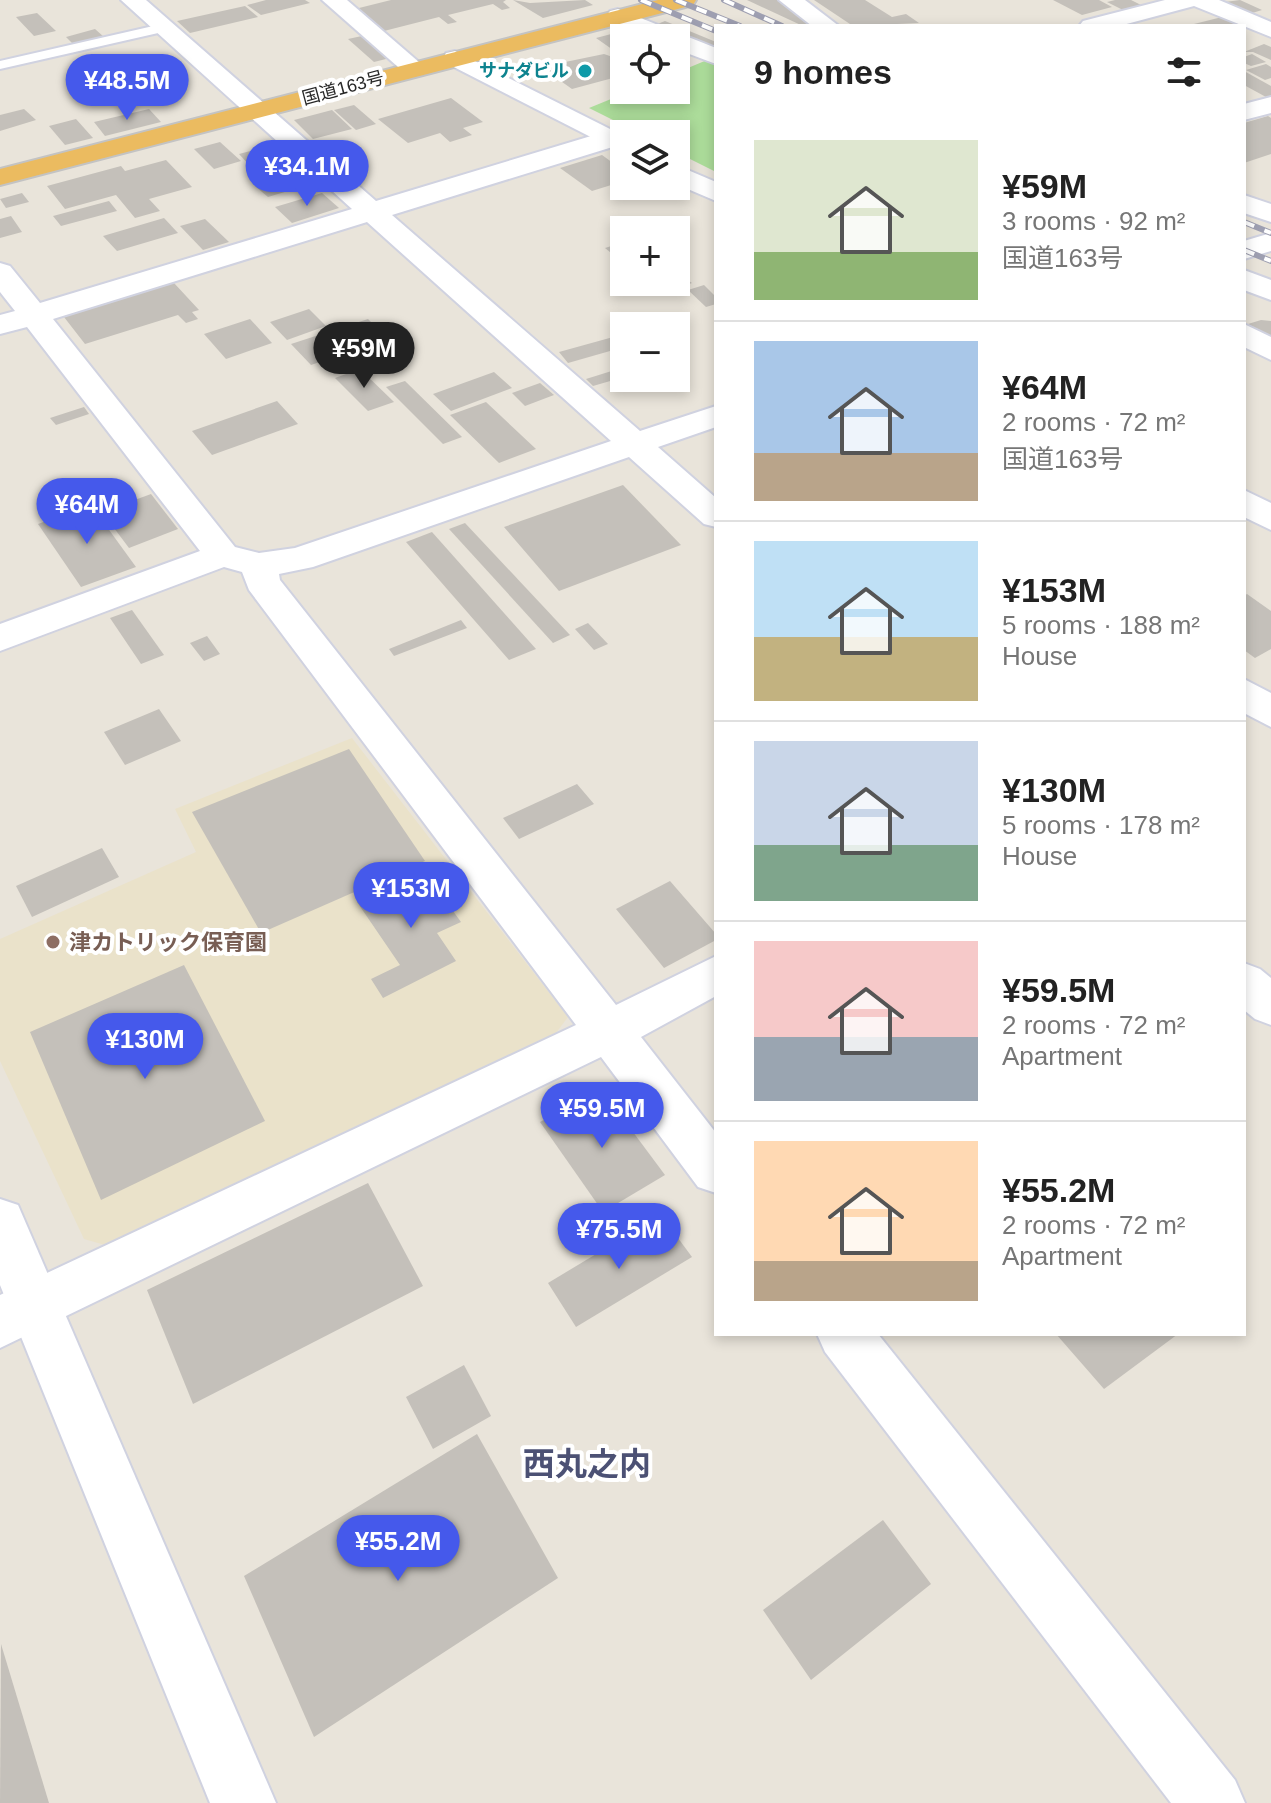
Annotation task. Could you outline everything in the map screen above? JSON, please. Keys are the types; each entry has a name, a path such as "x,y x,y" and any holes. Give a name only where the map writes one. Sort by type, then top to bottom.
{"highway":[{"name":"国道163号","path":"0,177 685,0"}],"street":[{"path":"132,0 714,514"},
{"path":"333,0 415,69"},
{"path":"790,0 824,24"},
{"path":"1099,24 1192,0"},
{"path":"1199,0 1271,30"},
{"path":"618,16 637,24"},
{"path":"690,47 714,56"},
{"path":"455,58 610,138"},
{"path":"1246,111 1271,105"},
{"path":"0,325 371,211 610,144"},
{"path":"690,180 714,192"},
{"path":"1246,204 1271,214"},
{"path":"1246,249 1271,242"},
{"path":"0,272 240,560 262,582 714,1168"},
{"path":"1246,280 1271,291"},
{"path":"1246,334 1271,351"},
{"path":"0,638 240,560 300,559 632,442 714,417"},
{"path":"1246,502 1271,519"},
{"path":"1246,686 1271,672"},
{"path":"1246,694 1271,713"},
{"path":"18,1313 608,1032 714,975"},
{"path":"1246,984 1271,1006"},
{"path":"0,1222 18,1313 243,1803"},
{"path":"846,1336 1212,1803"}],"lane":[{"path":"0,65 162,28"}],"shaded area":[{"path":"352,738 568,1017 556,1033 105,1245 84,1239 0,1061 0,939 196,852 175,809"}],"green space":[{"path":"707,60 714,63 714,171 690,159 690,120 613,120 589,108 610,99 610,104 690,104 690,67"}],"building":[{"path":"266,0 305,0 310,3 261,15 247,5"},
{"path":"391,0 506,0 503,2 510,8 502,10 493,4 448,15 457,22 448,24 439,17 384,31 355,9"},
{"path":"513,0 530,3 585,0 593,5 543,18"},
{"path":"747,0 779,0 812,24 799,24"},
{"path":"814,0 865,0 892,17 906,14 919,23 897,24 850,24"},
{"path":"1053,0 1099,0 1112,7 1082,15"},
{"path":"1131,0 1141,5 1123,10 1107,2"},
{"path":"1240,0 1262,10 1249,14 1225,2"},
{"path":"245,6 258,17 190,33 177,21"},
{"path":"37,13 56,31 34,36 16,17"},
{"path":"1222,17 1235,24 1194,24"},
{"path":"95,29 104,37 74,45 66,37"},
{"path":"690,31 714,41 714,45 708,48 690,40"},
{"path":"371,34 398,56 374,62 348,39"},
{"path":"610,34 610,48 596,38"},
{"path":"1264,44 1271,47 1271,60 1253,52 1246,51"},
{"name":"サナダビル","path":"604,54 610,56 610,79 572,89 541,67"},
{"path":"1252,54 1266,62 1251,66 1246,64 1246,56"},
{"path":"1266,64 1271,67 1271,78 1265,80 1246,70"},
{"path":"1246,72 1271,86 1271,96 1266,97 1246,86"},
{"path":"451,98 483,122 463,128 472,135 450,142 440,133 408,143 378,119"},
{"path":"354,105 376,124 356,130 334,110"},
{"path":"24,109 36,120 0,131 0,115"},
{"path":"149,109 161,122 105,136 94,122"},
{"path":"332,110 352,129 313,139 294,120"},
{"path":"1268,116 1271,118 1271,154 1246,162 1246,122"},
{"path":"76,119 93,138 65,145 49,126"},
{"path":"220,142 241,161 214,169 194,149"},
{"path":"277,144 288,155 250,166 239,154"},
{"path":"602,155 610,161 610,185 592,191 560,168"},
{"path":"166,160 192,187 149,199 160,211 135,218 116,195 65,209 47,186 121,166 125,171"},
{"path":"303,172 315,183 268,197 255,186"},
{"path":"22,193 29,202 6,208 0,199"},
{"path":"322,193 339,208 292,223 275,207"},
{"path":"109,201 117,211 61,226 53,216"},
{"path":"11,216 22,232 0,238 0,219"},
{"path":"164,218 178,233 117,251 103,236"},
{"path":"205,219 229,242 203,250 180,226"},
{"path":"174,283 199,310 192,312 198,319 186,323 178,315 85,344 64,317"},
{"path":"704,285 714,295 714,305 706,307 690,289"},
{"path":"309,309 326,326 287,340 270,322"},
{"path":"250,319 272,343 226,359 204,334"},
{"path":"368,319 388,339 311,365 291,344"},
{"path":"1271,321 1271,340 1248,324"},
{"path":"610,338 610,351 568,363 559,352"},
{"path":"360,369 394,402 368,411 335,378"},
{"path":"494,372 512,388 451,411 433,394"},
{"path":"610,372 610,381 593,386 586,379"},
{"path":"405,381 462,437 443,444 386,387"},
{"path":"540,383 554,395 525,406 512,393"},
{"path":"277,401 298,424 212,455 192,431"},
{"path":"486,402 536,449 499,463 450,415"},
{"path":"84,407 89,414 56,425 50,418"},
{"path":"623,485 681,545 559,591 504,527"},
{"path":"151,494 178,529 129,548 102,512"},
{"path":"91,505 136,567 81,587 38,524"},
{"path":"465,523 570,635 553,643 449,529"},
{"path":"432,532 536,649 509,660 406,542"},
{"path":"1246,595 1271,611 1271,649 1255,658 1246,651"},
{"path":"132,610 164,655 141,664 110,618"},
{"path":"461,620 467,628 394,656 389,649"},
{"path":"588,623 608,644 594,650 575,629"},
{"path":"207,636 220,654 204,661 190,643"},
{"path":"159,709 181,741 125,765 104,732"},
{"path":"349,749 425,861 261,933 192,812"},
{"path":"577,784 594,804 519,839 503,818"},
{"path":"102,848 119,877 32,917 16,886"},
{"path":"424,871 461,922 437,933 456,961 383,998 371,979 400,965 357,902"},
{"path":"670,881 714,932 714,941 664,968 616,909"},
{"path":"184,965 265,1121 101,1200 30,1032"},
{"path":"601,1089 665,1175 603,1212 540,1122"},
{"path":"368,1183 423,1286 193,1404 147,1290"},
{"path":"661,1215 692,1257 576,1327 548,1283"},
{"path":"1058,1336 1175,1336 1104,1389"},
{"path":"464,1365 491,1416 433,1449 406,1397"},
{"path":"477,1434 558,1578 314,1737 244,1576"},
{"path":"883,1520 931,1584 811,1680 763,1610"},
{"path":"1,1644 49,1803 0,1803"}],"railway":[{"path":"641,0 714,30"},
{"path":"676,0 735,24"},
{"path":"724,0 778,24"},
{"path":"1246,223 1271,233"},
{"path":"1246,251 1271,261"}],"place":[{"name":"サナダビル","path":"585,71"},
{"name":"津カトリック保育園","path":"53,942"}],"district":[{"name":"西丸之内","path":"587,1464"}]}
